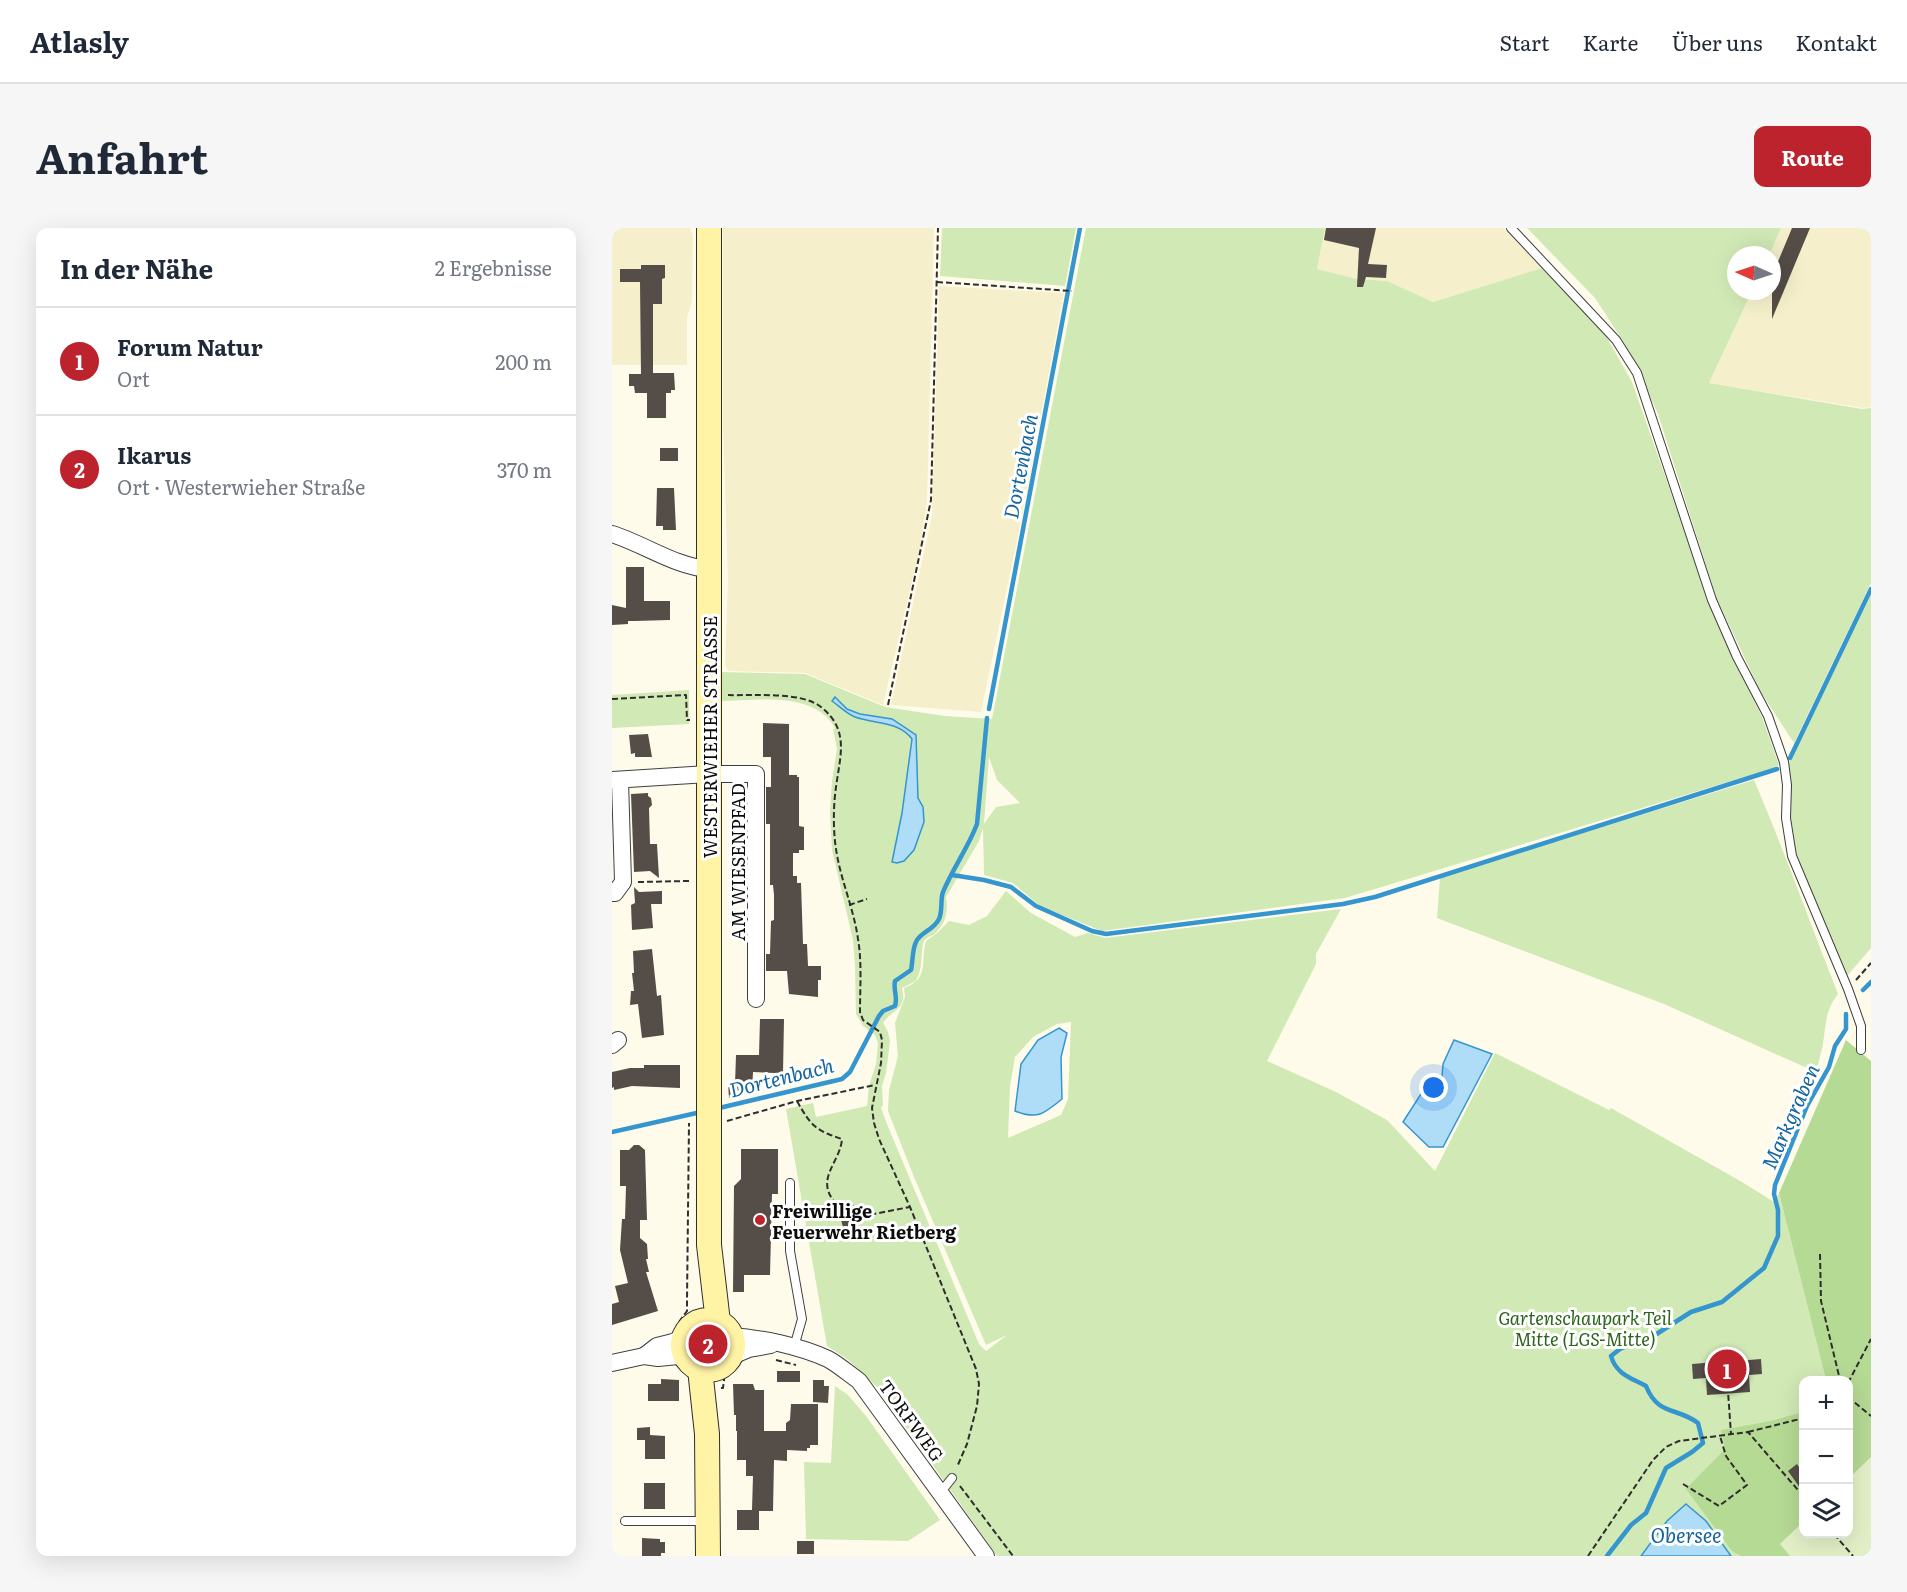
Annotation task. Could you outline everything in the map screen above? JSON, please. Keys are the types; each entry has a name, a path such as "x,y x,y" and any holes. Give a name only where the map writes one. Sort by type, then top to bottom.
{"main road":[{"name":"WESTERWIEHER STRASSE","path":"708,1556 706,1341 709,1245 707,1121 709,1094 709,228"}],"street":[{"path":"612,534 693,568 709,569"},
{"path":"617,888 616,780 708,774"},
{"name":"AM WIESENPFAD","path":"708,774 756,774 756,999"},
{"name":"TORFWEG","path":"706,1341 747,1337 786,1346 830,1360 859,1381 986,1556"},
{"path":"612,1363 644,1356 657,1346 673,1342 706,1341"}],"lane":[{"path":"1511,228 1616,340 1636,373 1712,600 1737,657 1768,716 1784,762 1787,784 1786,818 1792,856 1848,988 1861,1026 1861,1050"},
{"path":"786,1346 801,1319 790,1251 790,1183"},
{"path":"940,1493 952,1478"},
{"path":"625,1521 708,1521"}],"path":[{"path":"888,705 931,500 938,228"},
{"path":"936,282 1072,291"},
{"path":"612,699 687,695 687,720 692,720"},
{"path":"720,695 779,696 802,699 821,706 836,725 841,737 842,749 835,806 837,854 858,939 860,1012 863,1020 878,1030 882,1047 872,1108 874,1123 970,1350 979,1384 977,1406 967,1444 952,1478 1013,1556"},
{"path":"617,888 709,881"},
{"path":"849,905 867,899"},
{"path":"1848,988 1871,963"},
{"path":"706,1341 707,1121 729,1119 797,1101 875,1085"},
{"path":"797,1101 808,1121 822,1132 842,1139 841,1148 827,1178 832,1200 837,1205 855,1206 863,1216 910,1207"},
{"path":"1820,1254 1821,1301 1839,1376"},
{"path":"1852,1376 1871,1339"},
{"path":"768,1360 803,1366"},
{"path":"1726,1377 1731,1434"},
{"path":"1853,1401 1871,1416"},
{"path":"1588,1556 1653,1460 1666,1447 1679,1441 1748,1432 1799,1419"},
{"path":"1748,1432 1799,1492"},
{"path":"1683,1484 1719,1506 1747,1485 1726,1456 1720,1436"},
{"path":"1838,1538 1853,1556"}],"shaded area":[{"path":"612,228 690,228 693,235 692,301 687,318 687,365 612,365"},
{"path":"723,228 934,228 927,502 920,547 883,705 805,673 729,671 725,666 728,580 723,425"},
{"path":"1325,228 1504,228 1542,268 1433,302 1387,281 1357,279 1317,269"},
{"path":"1781,228 1871,228 1871,407 1863,408 1709,383 1748,300 1781,300 1781,246 1773,246"},
{"path":"939,286 1064,293 1019,531 981,712 891,705 932,515"}],"green space":[{"path":"942,228 1076,228 1065,286 940,276"},
{"name":"Gartenschaupark Teil Mitte (LGS-Mitte)","path":"1086,228 1325,228 1317,269 1357,279 1387,281 1433,302 1542,268 1606,336 1632,382 1709,601 1762,717 1779,765 1345,898 1102,931 1040,906 1013,883 984,875 983,828 979,841 946,897 947,908 943,923 933,935 925,939 916,981 921,974 926,941 937,933 949,921 969,925 987,916 1006,891 1031,913 1075,937 1088,933 1105,938 1341,909 1316,954 1316,964 1267,1061 1336,1092 1387,1120 1435,1171 1495,1053 1609,1110 1611,1108 1774,1202 1779,1193 1825,1376 1799,1376 1799,1538 1852,1538 1871,1556 1731,1556 1706,1521 1667,1521 1641,1556 997,1556 879,1389 847,1359 827,1346 786,1109 813,1103 816,1117 867,1106 878,1043 875,1035 863,1026 856,1014 853,940 832,850 830,813 837,749 833,729 835,728 826,716 799,703 783,700 719,701 719,672 805,674 885,707 945,716 992,719","holes":["835,697 847,709 860,714 892,719 916,735 918,798 923,807 916,843 907,858 900,862 892,862 902,813 912,739 907,733 894,726 852,716 832,701","989,757 997,780 1020,803 996,807 984,824","916,981 904,988 905,997 895,1023 898,1056 889,1090 888,1111 986,1345 1007,1335 986,1351 979,1344 881,1108 883,1105 882,1086 890,1041 883,1023 901,1005 902,988","1071,1022 1068,1099 1061,1115 1008,1138 1010,1086 1015,1057 1033,1037 1057,1024"]},
{"path":"1527,228 1781,228 1773,246 1727,246 1727,300 1748,300 1709,383 1862,409 1871,408 1871,583 1794,743 1760,691 1716,597 1658,414 1621,338 1595,298"},
{"path":"1871,595 1871,948 1847,976 1794,854 1790,817 1789,763"},
{"path":"689,690 689,724 612,728 612,695"},
{"path":"1754,780 1838,994 1828,1012 1816,1072 1664,1004 1437,918 1440,877"},
{"path":"1846,1040 1871,1061 1871,1556 1741,1556 1732,1551 1686,1489 1725,1449 1721,1430 1799,1413 1799,1538 1853,1538 1853,1376 1825,1376 1779,1193"},
{"path":"707,1332 716,1336 720,1345 716,1354 707,1358 698,1354 694,1345 698,1336"},
{"path":"835,1386 848,1395 866,1416 940,1520 908,1541 806,1539 804,1462 831,1463"},
{"path":"1871,1457 1871,1556 1790,1556 1780,1544 1799,1526 1799,1538 1853,1538 1853,1474"}],"water":[{"path":"835,697 847,709 860,714 892,719 916,735 918,798 923,807 924,822 914,850 904,861 892,862 902,813 912,739 907,733 894,726 852,716 832,701"},
{"path":"1059,1028 1067,1033 1061,1057 1062,1099 1040,1114 1029,1115 1015,1111 1021,1064 1038,1040"},
{"path":"1454,1040 1492,1054 1443,1147 1429,1147 1403,1122 1426,1086 1442,1077 1443,1064"},
{"name":"Obersee","path":"1686,1504 1706,1521 1731,1556 1641,1556 1667,1521"}],"building":[{"path":"1326,228 1376,228 1368,264 1387,265 1386,278 1366,277 1363,287 1357,287 1359,248 1324,240"},
{"path":"1792,228 1810,228 1781,297 1781,254"},
{"path":"641,265 665,265 665,278 662,279 662,304 653,304 653,373 674,373 675,390 666,393 666,418 647,418 647,393 635,393 634,386 629,386 629,374 641,374 640,282 620,282 620,269 641,269"},
{"path":"1772,300 1780,300 1772,319"},
{"path":"660,448 678,448 678,461 660,461"},
{"path":"657,488 674,488 676,530 663,530 663,526 656,526"},
{"path":"626,567 644,567 644,601 670,601 670,620 628,621 628,624 612,625 612,605 626,608"},
{"path":"763,723 789,724 789,775 799,777 799,826 804,827 804,850 793,853 793,876 797,876 797,883 801,883 803,944 807,944 808,966 821,966 818,997 789,994 787,971 766,971 766,954 770,954 771,921 774,920 774,895 773,885 770,885 770,824 766,824 766,787 771,787 771,757 763,757"},
{"path":"648,734 652,757 635,757 635,753 631,754 629,735"},
{"path":"648,793 652,805 649,808 650,844 657,844 659,878 650,871 634,872 631,794"},
{"path":"634,887 639,892 662,891 662,904 651,904 653,928 632,930 631,905 635,903"},
{"path":"652,949 657,996 661,995 664,1035 642,1038 638,1004 630,1005 631,991 634,991 633,951"},
{"path":"760,1019 784,1019 783,1073 786,1073 786,1084 775,1087 775,1073 753,1072 752,1093 729,1098 728,1083 735,1084 736,1055 759,1055"},
{"path":"644,1065 680,1065 680,1088 632,1086 614,1090 614,1087 612,1088 612,1072 644,1068"},
{"path":"634,1145 639,1145 645,1150 647,1220 640,1220 640,1238 647,1244 648,1259 646,1259 649,1272 646,1272 658,1311 612,1325 612,1304 619,1302 615,1286 628,1283 620,1250 622,1219 625,1219 626,1186 620,1186 620,1150 629,1150"},
{"path":"741,1149 778,1149 778,1194 772,1194 770,1275 744,1275 744,1292 733,1292 734,1186 741,1179"},
{"path":"850,1210 856,1231 845,1234 839,1213"},
{"path":"1737,1355 1737,1361 1761,1359 1762,1374 1749,1375 1750,1392 1707,1395 1706,1378 1693,1379 1692,1364 1716,1362 1715,1357"},
{"path":"777,1371 800,1371 800,1382 777,1382"},
{"path":"661,1379 679,1380 679,1401 648,1401 648,1384 661,1384"},
{"path":"813,1380 824,1380 824,1386 829,1386 828,1403 813,1402"},
{"path":"733,1384 753,1384 755,1390 764,1390 764,1431 786,1431 786,1423 790,1420 791,1404 818,1404 818,1445 810,1445 807,1451 787,1450 787,1461 774,1460 773,1511 759,1511 759,1530 737,1530 737,1510 752,1510 753,1476 746,1476 746,1460 737,1460"},
{"path":"650,1427 650,1435 665,1436 665,1459 645,1459 645,1440 637,1440 637,1428"},
{"path":"1797,1464 1799,1486 1788,1471"},
{"path":"644,1483 665,1483 665,1509 644,1509"},
{"path":"642,1538 660,1539 660,1542 665,1542 665,1553 661,1553 661,1556 642,1556"},
{"path":"797,1541 814,1541 814,1554 797,1554"}],"waterway":[{"name":"Dortenbach","path":"989,709 1080,228"},
{"path":"1790,758 1871,589"},
{"name":"Dortenbach","path":"715,1109 842,1079 850,1072 879,1016 883,1011 895,1006 895,981 911,970 916,942 939,919 943,892 977,824 987,718"},
{"path":"952,875 1011,887 1036,906 1092,931 1106,934 1343,904 1375,897 1777,769"},
{"name":"Markgraben","path":"1863,990 1871,982"},
{"name":"Markgraben","path":"1607,1556 1631,1525 1646,1513 1666,1468 1703,1443 1698,1423 1662,1407 1651,1396 1646,1386 1620,1371 1611,1356 1620,1349 1655,1335 1691,1312 1722,1302 1764,1268 1778,1236 1775,1185 1807,1106 1829,1067 1835,1046 1846,1029 1846,1014"},
{"name":"Dortenbach","path":"612,1132 701,1112"}],"place":[{"name":"Freiwillige Feuerwehr Rietberg","path":"760,1220"},
{"name":"Ikarus","path":"708,1344"},
{"name":"Forum Natur","path":"1727,1369"}]}
